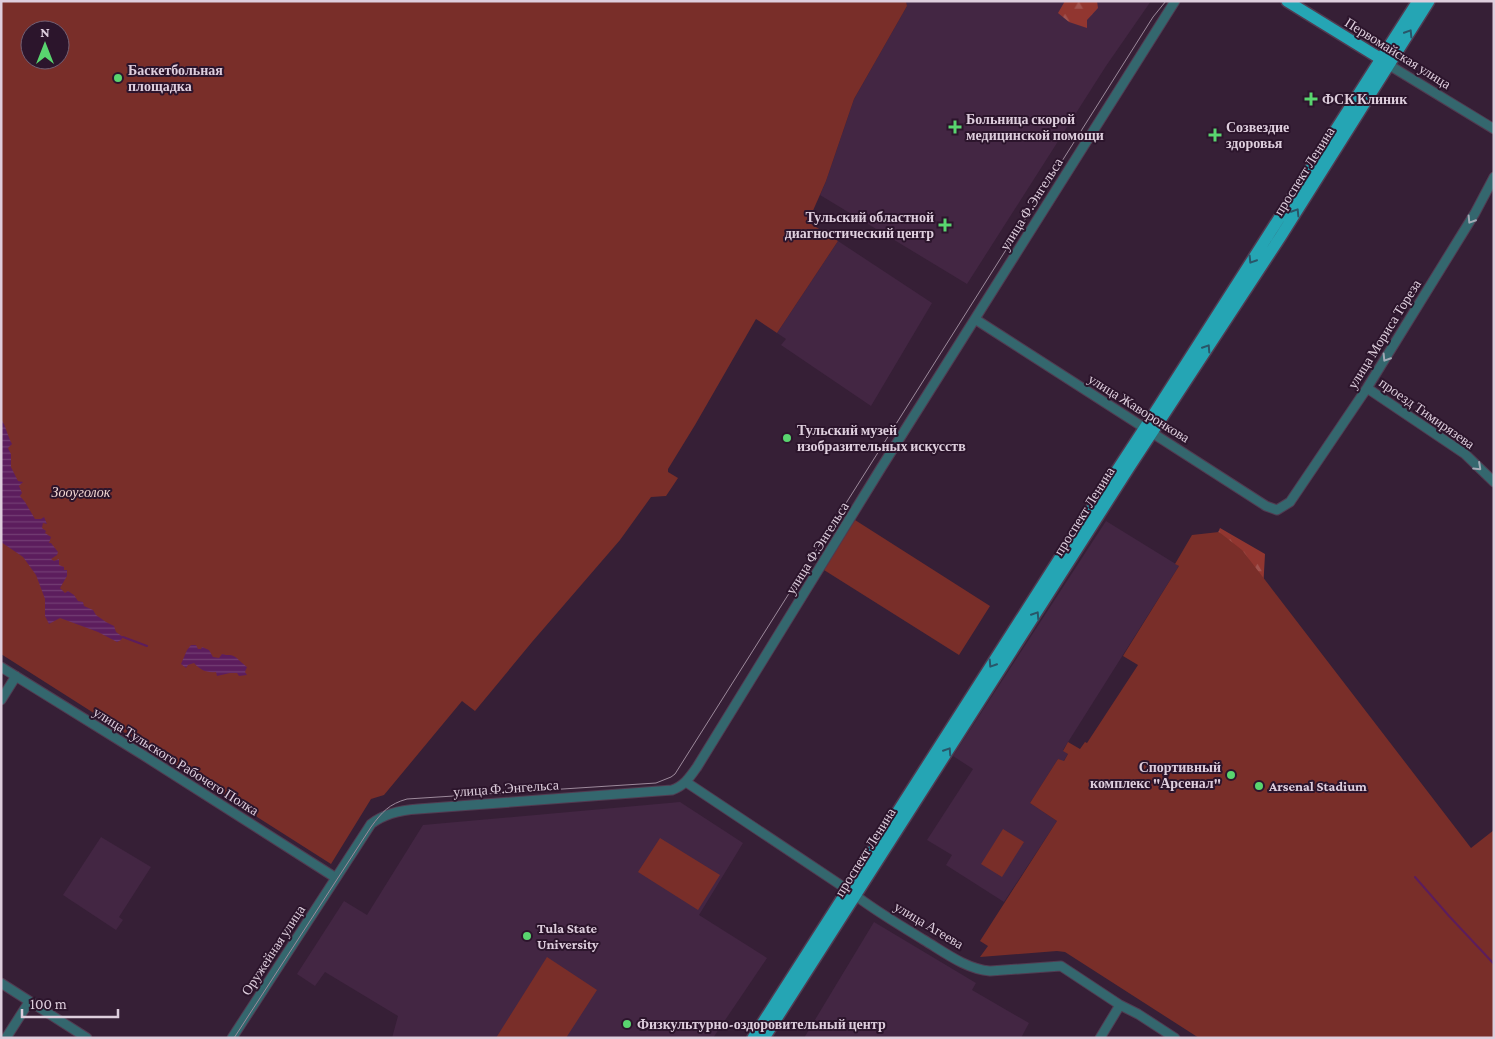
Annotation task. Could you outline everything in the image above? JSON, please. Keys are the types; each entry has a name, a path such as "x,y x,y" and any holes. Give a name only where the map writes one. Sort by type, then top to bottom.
{"main road":[{"name":"Первомайская улица","path":"1287,1 1385,62"},
{"name":"проспект Ленина","path":"1385,62 1418,1"},
{"name":"проспект Ленина","path":"764,1038 851,892 1065,550 1148,431 1385,62 1430,1"},
{"name":"проспект Ленина","path":"753,1038 851,892"}],"street":[{"name":"улица Ф.Энгельса","path":"336,878 371,824 398,811 672,790 680,788 686,782 1175,1"},
{"name":"Первомайская улица","path":"1385,62 1494,129"},
{"name":"улица Мориса Тореза","path":"1290,502 1367,388 1476,213 1494,177"},
{"name":"улица Жаворонкова","path":"975,319 1148,431 1272,508 1277,510 1290,502"},
{"name":"проезд Тимирязева","path":"1367,388 1465,454 1494,482"},
{"name":"улица Тульского Рабочего Полка","path":"1,667 144,755 336,878"},
{"path":"1,700 16,676"},
{"name":"улица Агеева","path":"686,782 851,892 873,909 960,961 979,970 990,971 1061,966 1175,1038"},
{"name":"Оружейная улица","path":"232,1038 336,878"},
{"path":"1,983 87,1038"},
{"path":"6,1038 29,1002"},
{"path":"1100,1038 1120,1005"}],"shaded area":[{"name":"Больница скорой медицинской помощи","path":"906,1 1151,1 1106,66 967,284 820,195 854,99 907,6"},
{"path":"838,241 932,303 871,406 781,345 786,339 777,333"},
{"path":"1,419 12,444 8,448 11,454 11,467 18,481 23,482 19,486 22,493 20,496 35,519 44,517 47,524 43,523 42,528 51,537 49,543 58,552 51,559 54,561 59,559 59,565 64,567 64,570 67,570 67,576 60,588 65,593 68,591 74,595 78,601 83,602 84,606 93,610 96,615 114,626 116,632 123,637 121,640 117,642 98,632 60,618 49,624 45,616 45,599 36,575 23,557 1,542"},
{"path":"1106,521 1179,566 1063,750 1068,754 1063,762 1058,759 1030,803 1057,821 1004,902 946,865 952,855 927,840 973,769 953,756"},
{"path":"191,645 196,645 198,649 202,647 209,650 213,657 219,658 222,654 234,656 247,667 245,672 247,675 239,676 237,673 230,673 217,676 216,672 199,668 194,663 186,668 181,664"},
{"name":"Tula State University","path":"680,802 743,843 699,915 767,958 713,1038 392,1038 398,1016 325,972 315,986 297,974 344,901 367,915 423,825"},
{"path":"101,837 151,867 119,917 123,920 116,930 63,895"},
{"path":"874,922 976,983 972,990 1029,1023 1021,1038 804,1038"}],"green space":[{"name":"Зооуголок","path":"1,1 906,1 907,6 854,99 826,181 808,222 838,241 777,333 756,319 668,469 668,472 678,478 666,496 651,497 620,540 475,711 462,701 384,795 371,799 331,864 1,654"},
{"path":"1065,1 1097,1 1098,8 1087,20 1087,28 1069,22 1058,13"},
{"path":"855,520 990,606 959,655 824,570"},
{"path":"1220,528 1265,554 1263,590 1212,547"},
{"name":"Спортивный комплекс \"Арсенал\"","path":"1219,532 1242,550 1471,848 1494,830 1494,1038 1199,1038 1065,952 980,957 988,946 980,941 1057,821 1030,803 1058,759 1064,761 1068,754 1063,751 1068,742 1080,749 1085,742 1087,743 1138,665 1123,656 1179,566 1175,564 1192,535"},
{"path":"1003,829 1024,842 1002,877 981,864"},
{"path":"660,838 720,875 698,910 638,872"},
{"path":"547,957 597,990 566,1038 496,1038"}],"waterway":[{"path":"123,637 147,646"},
{"path":"1415,877 1494,964"}],"tram line":[{"path":"234,1038 371,827 382,813 391,806 407,799 656,783 675,774 1153,17 1166,1"}],"place":[{"name":"Баскетбольная площадка","path":"118,78"},
{"name":"ФСК Клиник","path":"1311,99"},
{"name":"Больница скорой медицинской помощи","path":"955,127"},
{"name":"Созвездие здоровья","path":"1215,135"},
{"name":"Тульский областной диагностический центр","path":"945,225"},
{"name":"Тульский музей изобразительных искусств","path":"787,438"},
{"name":"Спортивный комплекс \"Арсенал\"","path":"1231,775"},
{"name":"Arsenal Stadium","path":"1259,786"},
{"name":"Tula State University","path":"527,936"},
{"name":"Физкультурно-оздоровительный центр","path":"627,1024"}]}
